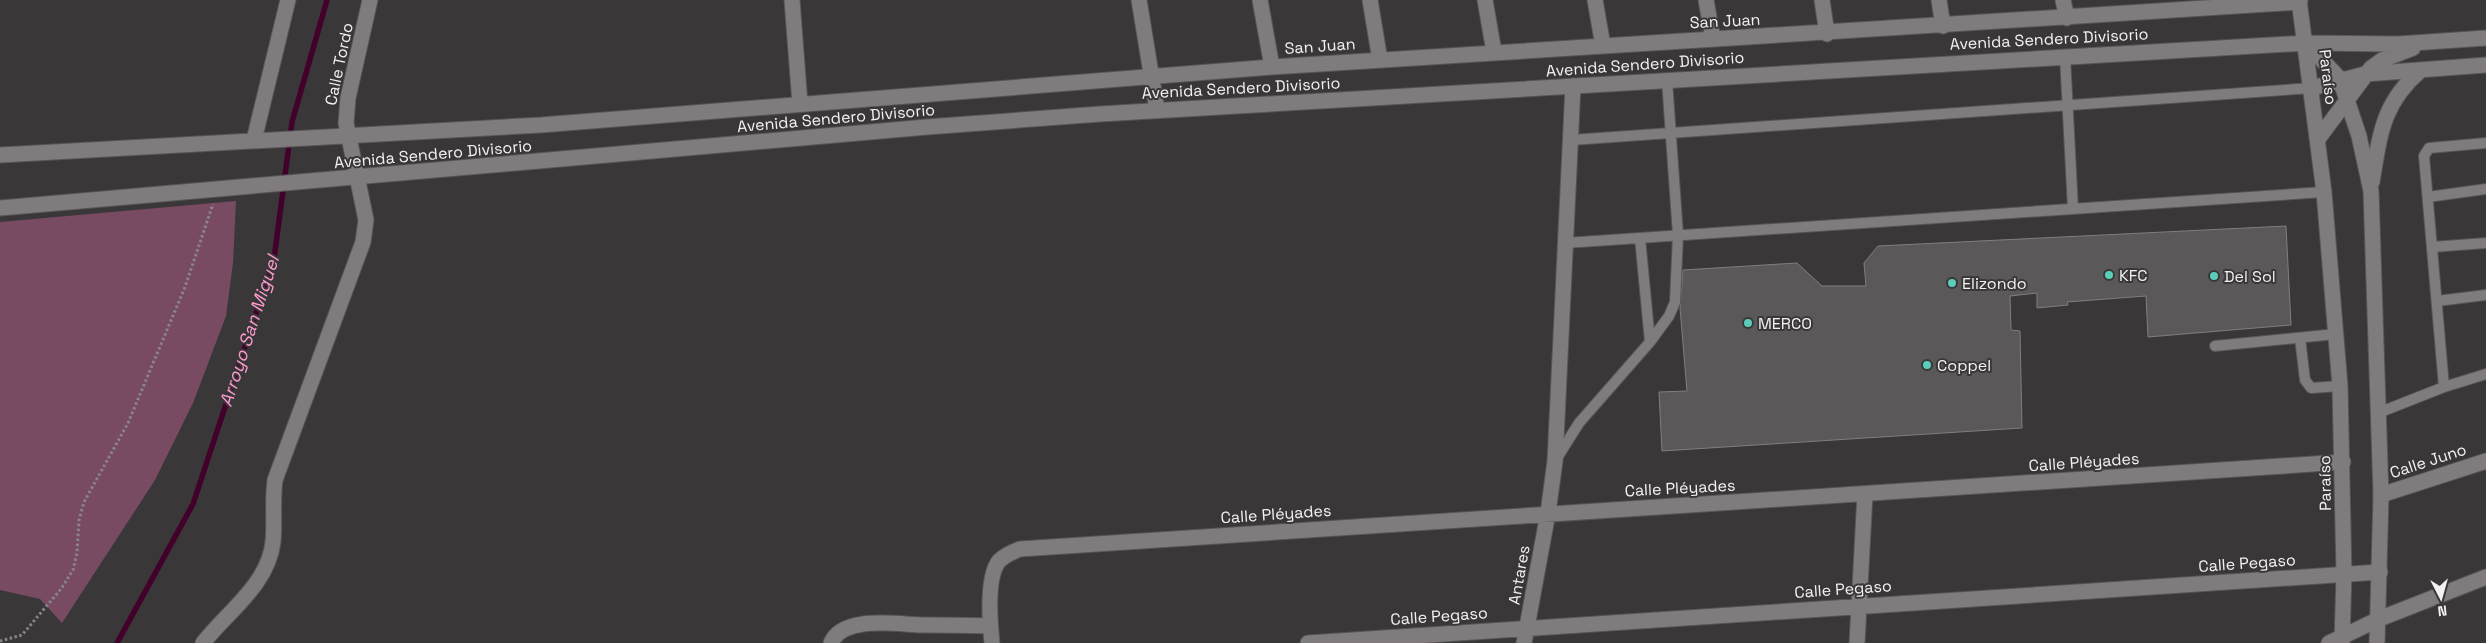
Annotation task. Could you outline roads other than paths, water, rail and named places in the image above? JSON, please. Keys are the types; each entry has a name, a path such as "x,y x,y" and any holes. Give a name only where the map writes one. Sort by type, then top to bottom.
{"street":[{"path":"258,140 288,0"},
{"name":"Calle Tordo","path":"203,643 261,578 268,562 273,543 272,496 275,480 364,237 366,220 356,178 342,135 370,0"},
{"path":"792,0 800,104"},
{"path":"1139,0 1157,110"},
{"path":"1260,0 1272,67"},
{"path":"1370,0 1380,60"},
{"path":"1485,0 1494,52"},
{"path":"1595,0 1603,46"},
{"path":"1706,0 1713,39"},
{"path":"1822,0 1827,34"},
{"path":"1939,0 1943,26"},
{"path":"2063,0 2066,18"},
{"path":"2300,1 2306,42"},
{"name":"San Juan","path":"1152,76 1494,52 1827,34 2066,18 2175,5 2300,1"},
{"name":"Avenida Sendero Divisorio","path":"0,208 218,189 254,188 927,127 1157,110 2306,42 2398,44 2486,38"},
{"name":"Paraíso","path":"2306,42 2340,79 2359,136 2371,191 2381,495 2377,643"},
{"name":"Paraíso","path":"2306,42 2324,192 2340,386 2343,462 2343,639"},
{"path":"2318,139 2365,74 2382,60 2429,42"},
{"path":"2312,88 2340,79 2365,74 2486,65"},
{"path":"2371,191 2383,123 2390,105 2404,84 2421,70"},
{"name":"Avenida Sendero Divisorio","path":"0,155 541,125 1152,76"},
{"name":"Antares","path":"1524,643 1548,513 1555,461 1573,86"},
{"name":"Calle Juno","path":"2381,495 2486,461"},
{"name":"Calle Pléyades","path":"990,626 992,576 998,563 1005,556 1020,549 2343,462"},
{"path":"1857,643 1865,494"},
{"name":"Calle Pegaso","path":"1308,643 1859,605 2380,572"},
{"path":"2329,643 2343,639 2379,619 2486,577"},
{"path":"831,643 833,638 852,626 884,622 990,626 992,643"}],"lane":[{"path":"2065,56 2073,209"},
{"path":"1555,461 1579,423 1650,342 1669,316 1675,302 1678,235 1667,80"},
{"path":"1571,140 2312,88"},
{"path":"2444,387 2424,156 2429,148 2486,143"},
{"path":"2428,197 2486,190"},
{"path":"1565,243 2324,192"},
{"path":"1640,238 1650,342"},
{"path":"2432,247 2486,242"},
{"path":"2437,301 2486,295"},
{"path":"2216,346 2336,334"},
{"path":"2300,338 2305,380 2311,388 2340,386"},
{"path":"2378,413 2444,387 2486,374"}],"waterway":[{"name":"Arroyo San Miguel","path":"117,643 193,504 274,259 292,122 327,0"}],"place":[{"name":"KFC","path":"2109,275"},
{"name":"Del Sol","path":"2214,276"},
{"name":"Elizondo","path":"1952,283"},
{"name":"MERCO","path":"1748,323"},
{"name":"Coppel","path":"1927,365"}]}
